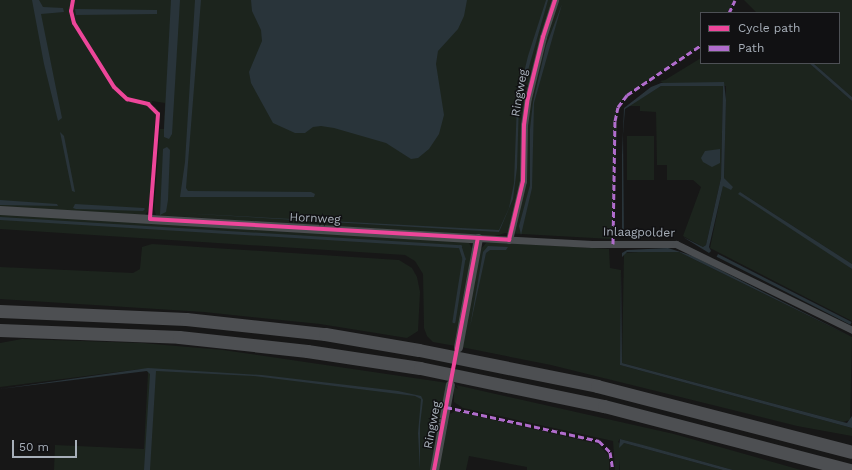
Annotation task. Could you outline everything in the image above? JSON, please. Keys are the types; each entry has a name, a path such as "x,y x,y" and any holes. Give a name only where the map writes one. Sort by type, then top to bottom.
{"highway":[{"path":"0,311 186,319 325,334 434,352 597,386 852,452"},
{"path":"0,330 179,337 307,351 420,368 604,406 850,470"}],"street":[{"name":"Ringweg","path":"510,240 523,181 528,98 555,0"},
{"name":"Hornweg","path":"0,210 478,238"},
{"name":"Inlaagpolder","path":"478,238 592,244 676,244 852,330"},
{"path":"458,347 478,238"},
{"name":"Ringweg","path":"434,470 450,384"}],"shaded area":[{"path":"0,0 735,0 729,12 700,12 700,46 627,95 618,106 612,239 505,233 495,236 156,215 154,209 160,129 164,129 165,103 152,101 151,106 156,107 149,210 145,215 0,208"},
{"path":"32,0 39,0 43,7 63,8 64,12 41,14 62,118 58,121 44,64"},
{"path":"171,0 180,0 172,134 169,139 164,137 164,129"},
{"path":"195,0 201,0 186,188 188,191 311,192 315,194 314,197 180,197 185,162"},
{"path":"251,0 467,0 464,16 458,29 438,51 436,64 444,115 439,134 429,149 418,158 411,159 386,143 334,128 321,126 313,127 305,133 295,133 273,123 251,83 249,72 262,41 261,30 252,11"},
{"path":"546,0 548,0 519,102 517,168 513,199 499,232 179,213 499,230 509,208 514,183 517,102 528,56"},
{"path":"744,0 852,0 852,97 814,64 840,64 840,12 756,12"},
{"path":"562,4 534,103 532,188 521,235 519,226 530,185 530,129 533,102 546,46"},
{"path":"75,9 157,10 157,14 76,15"},
{"path":"700,59 700,64 810,64 852,101 852,264 740,192 852,269 852,321 710,248 723,185 731,190 724,178 726,86 663,83 660,81 665,80"},
{"path":"810,64 814,64 852,97 852,101"},
{"path":"724,82 726,100 724,178 733,187 731,190 723,186 709,247 711,251 709,253 683,237 703,247 706,245 721,178 723,86 661,86 625,109 623,134 624,235 673,235 624,237 622,232 622,155 624,108 651,87 661,83"},
{"path":"661,86 723,86 721,178 706,245 703,247 683,236 701,187 693,180 667,180 667,165 657,165 656,112 640,111 640,106 628,106"},
{"path":"60,132 64,136 75,192 72,191"},
{"path":"627,136 654,136 654,180 627,180"},
{"path":"167,147 170,150 168,200 166,212 160,215 163,149"},
{"path":"720,149 720,163 712,167 703,162 701,158 705,151"},
{"path":"740,192 852,264 852,269 738,194"},
{"path":"0,200 57,204 58,206 0,205"},
{"path":"75,204 145,209 143,211 76,209 73,208"},
{"path":"0,214 468,241 472,249 456,346 433,342 427,336 424,328 423,274 415,261 405,255 0,229"},
{"path":"495,242 609,249 610,268 621,270 620,365 852,428 852,436 797,426 551,365 461,347 480,250 486,243"},
{"path":"152,244 399,260 412,268 417,277 420,292 418,331 407,338 320,324 204,312 0,299 0,267 133,273 140,269 142,247"},
{"path":"488,246 508,247 506,250 490,250 486,253 470,327 483,252"},
{"path":"668,248 693,256 852,337 679,252 627,252 622,257 622,253 627,250"},
{"path":"667,250 679,252 852,337 850,420 843,422 622,363 624,253"},
{"path":"718,254 852,322 850,325 717,257"},
{"path":"621,270 622,363 847,423 852,416 852,428 620,365"},
{"path":"22,339 142,343 223,350 448,383 430,470 54,470 55,445 144,449 148,372 141,369 0,387 0,343"},
{"path":"148,368 262,375 398,391 421,396 423,400 420,425 420,470 418,433 421,399 415,396 253,376 156,371 150,470 144,470 150,374 147,371 0,389"},
{"path":"456,385 674,434 801,470 733,470 620,439 618,442 621,444 624,443 723,470 620,470 619,459 619,470 615,470 613,441 463,408 454,402 454,386 458,389"},
{"path":"455,411 598,444 609,456 609,470 527,470 527,467 469,456 466,470 438,470 450,414"},
{"path":"620,439 733,470 723,470 624,443 619,448"}],"waterway":[{"path":"0,218 460,246 464,258 454,321"}],"marked path":[{"path":"729,12 735,0"},
{"path":"613,244 615,121 618,107 627,95 700,46"},
{"path":"446,407 599,441 610,452 613,470"}],"cycle path":[{"path":"73,0 71,11 74,23 114,87 127,99 148,104 158,114 150,219 509,240 523,181 524,125 528,98 543,37 555,0"},
{"path":"434,470 478,238"}]}
